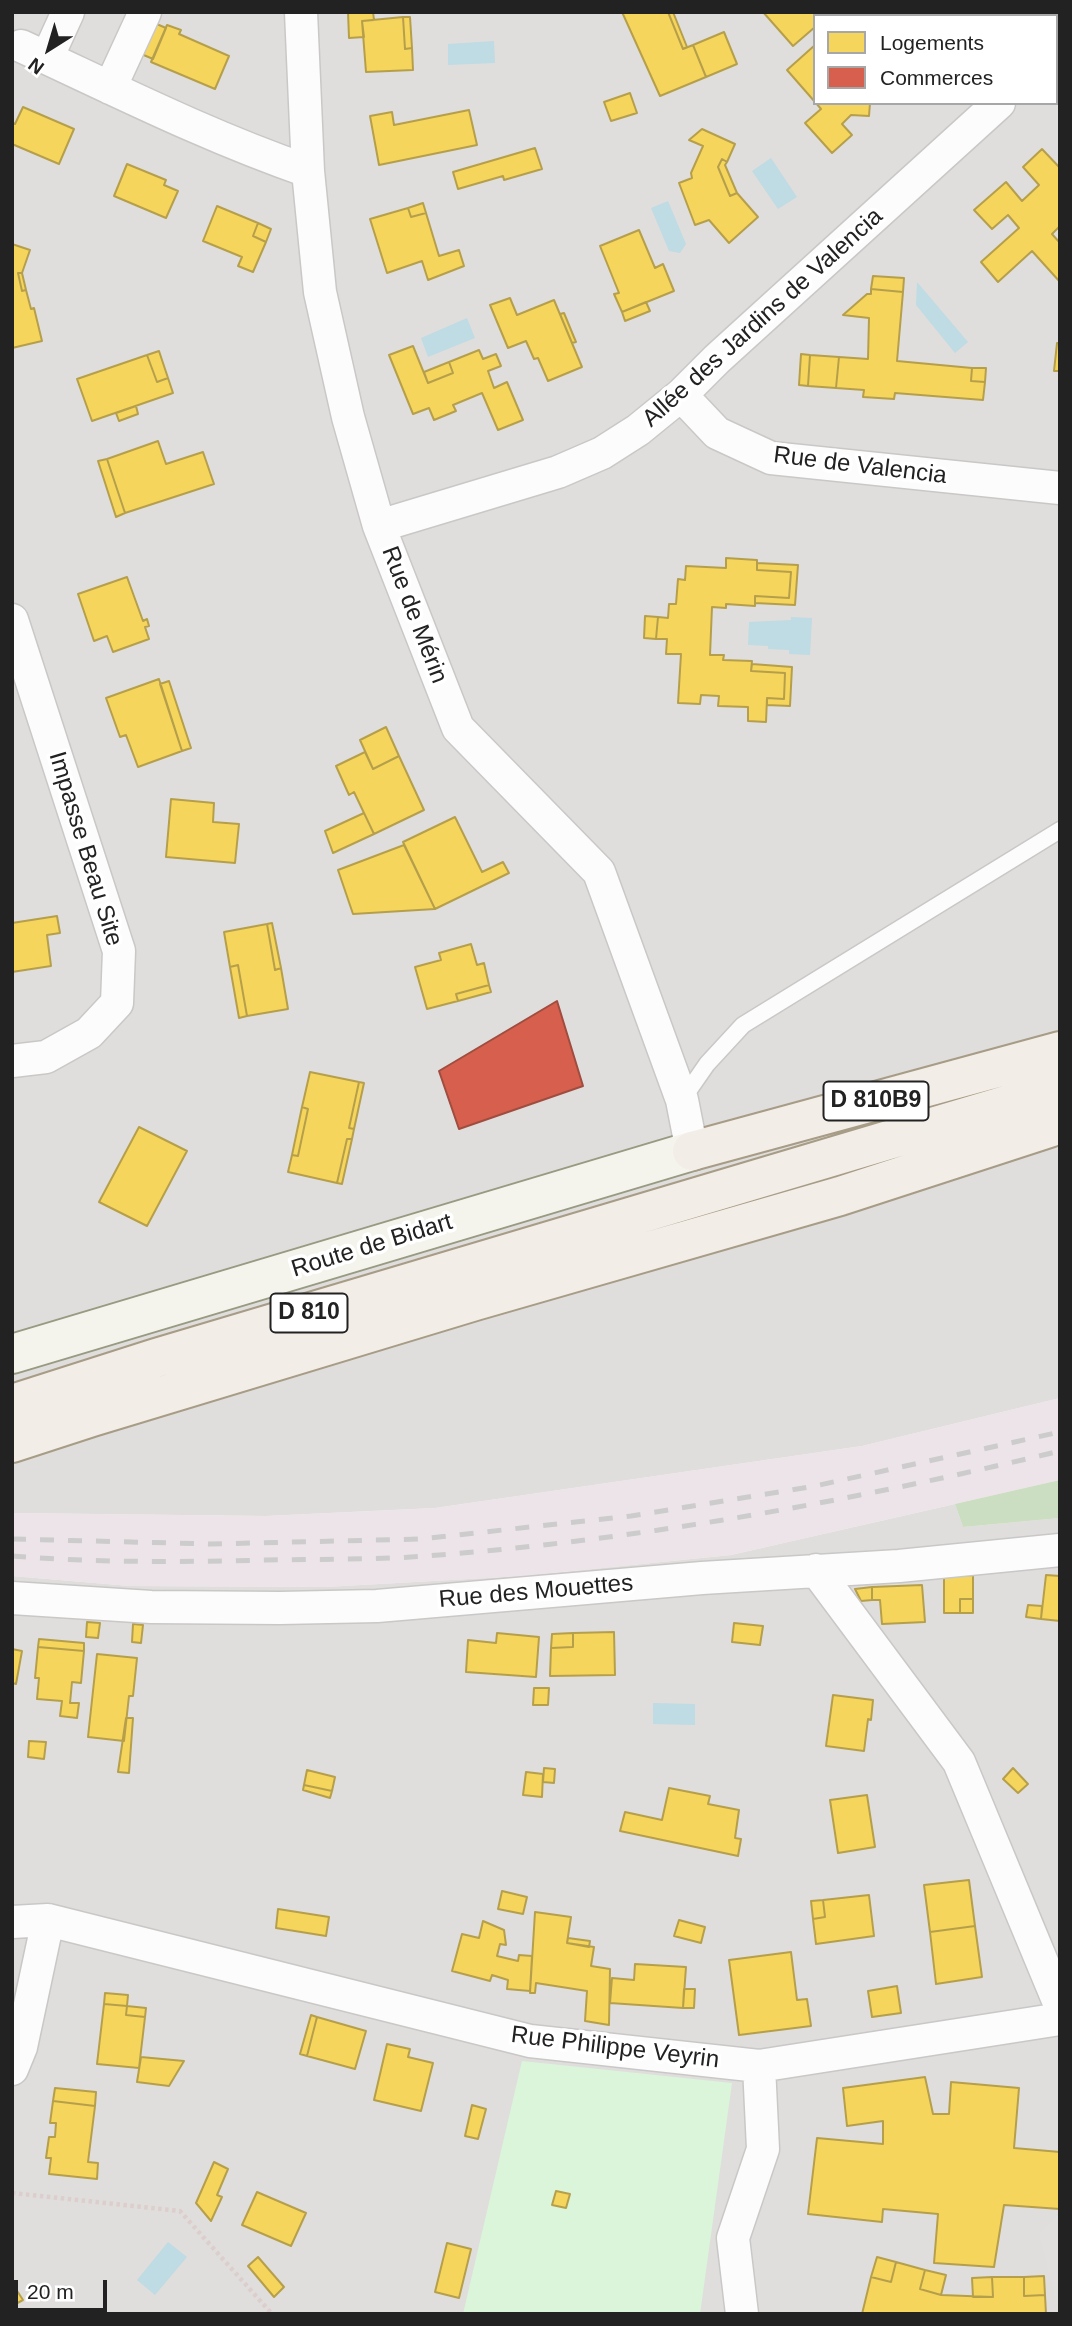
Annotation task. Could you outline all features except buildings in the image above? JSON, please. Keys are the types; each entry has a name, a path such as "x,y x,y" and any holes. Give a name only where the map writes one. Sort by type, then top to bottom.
{"main road":[{"name":"D 810B9","path":"692,1151 1060,1051"},
{"name":"D 810","path":"12,1404 169,1354 1060,1089"},
{"path":"12,1443 475,1301 840,1196 1049,1128 1060,1122"},
{"name":"Route de Bidart","path":"12,1354 692,1151"}],"street":[{"path":"68,12 34,52 216,136 309,171"},
{"path":"110,88 145,12"},
{"name":"Rue de Mérin","path":"301,12 309,171 320,292 348,417 379,526 458,728 599,872 682,1100 692,1151"},
{"name":"Allée des Jardins de Valencia","path":"379,526 558,472 602,453 638,430 681,395 717,359 997,105"},
{"name":"Rue de Valencia","path":"681,395 717,433 771,458 1060,488"},
{"name":"Impasse Beau Site","path":"12,620 119,951 117,1003 89,1033 46,1057 12,1060"},
{"name":"Rue des Mouettes","path":"12,1598 150,1607 377,1606 689,1579 899,1566 1060,1550"},
{"path":"816,1570 959,1762 1060,2005"},
{"path":"12,2069 21,2047 48,1920"},
{"name":"Rue Philippe Veyrin","path":"12,1923 48,1920 530,2042 759,2066 1060,2019"},
{"path":"742,2314 733,2238 763,2149 759,2066"}],"lane":[{"path":"682,1100 707,1064 743,1025 1060,830"}],"path":[{"path":"12,2193 180,2211 272,2314"}],"shaded area":[{"path":"12,12 1060,12 1060,1398 862,1446 435,1508 266,1516 12,1513"},
{"path":"1060,1398 1060,1480 731,1555 523,1576 325,1587 130,1586 12,1576 12,1513 266,1516 435,1508 862,1446"},
{"path":"955,1504 963,1527 1060,1518 1060,2314 12,2314 12,1576 130,1586 325,1587 523,1576 731,1555"},
{"path":"1060,2213 1060,2314 1059,2314 1039,2233"}],"green space":[{"path":"1060,1480 1060,1518 963,1527 955,1504"},
{"path":"522,2061 732,2083 700,2314 463,2314"}],"water":[{"path":"494,41 495,63 448,65 448,44"},
{"path":"771,158 797,197 778,209 752,171"},
{"path":"668,201 686,244 680,253 669,251 651,208"},
{"path":"917,282 968,342 955,353 916,305"},
{"path":"467,318 475,338 428,357 421,338"},
{"path":"791,617 812,618 810,655 789,654 789,650 748,645 749,622 791,620"},
{"path":"653,1703 695,1704 695,1725 653,1724"},
{"path":"168,2242 187,2257 155,2295 137,2280"}],"railway":[{"path":"12,1539 211,1544 420,1539 631,1516 815,1486 1060,1432"},
{"path":"12,1556 108,1561 203,1561 387,1558 506,1549 745,1516 903,1486 1060,1451"}]}
